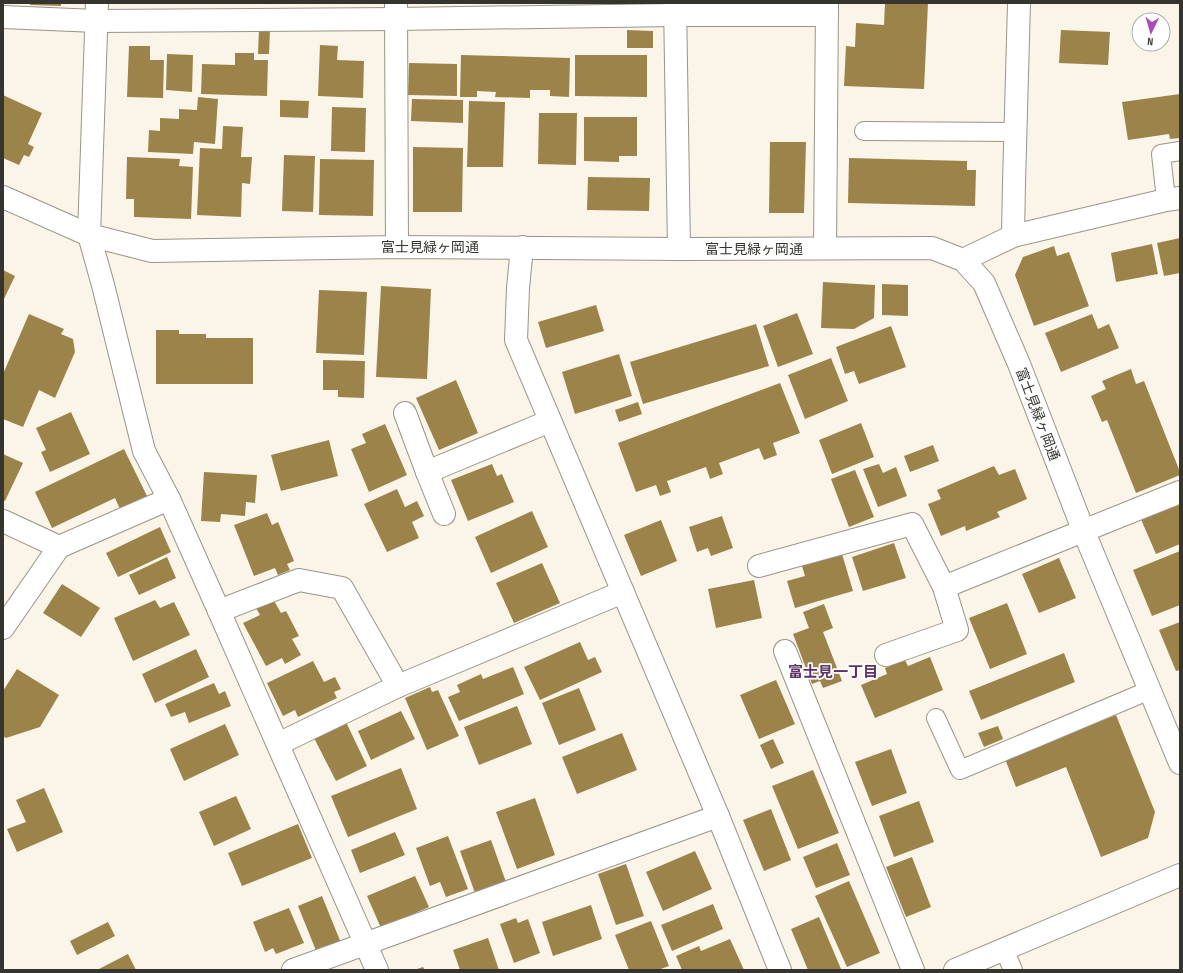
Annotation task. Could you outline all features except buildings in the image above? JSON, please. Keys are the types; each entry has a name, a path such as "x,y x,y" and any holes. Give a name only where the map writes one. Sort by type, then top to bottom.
{"street":[{"path":"1014,236 1015,132 1019,3"},
{"path":"675,9 679,249"},
{"path":"3,17 97,12 827,9 825,248"},
{"path":"396,11 397,246"},
{"path":"97,12 89,235 103,285 144,451 169,499 219,610 366,944 376,970"},
{"name":"富士見緑ヶ岡通","path":"3,197 89,235 152,251 397,246 679,249 932,248 964,260 984,283 1019,364 1084,532 1180,763"},
{"path":"964,260 1014,236 1173,199"},
{"path":"522,247 518,288 516,340 718,816 780,970"},
{"path":"405,413 444,514"},
{"path":"428,472 550,421"},
{"path":"944,587 1084,532 1180,492"},
{"path":"3,628 60,547 169,499"},
{"path":"3,521 60,547"},
{"path":"760,566 912,524 944,587 957,630 886,655"},
{"path":"219,610 299,580 342,588 398,686"},
{"path":"278,744 398,686 623,592"},
{"path":"785,651 913,970"},
{"path":"293,970 718,816"},
{"path":"955,970 1180,875"}],"lane":[{"path":"864,131 1015,132"},
{"path":"1173,199 1161,154 1180,151"},
{"path":"936,718 960,770 1150,690"},
{"path":"1004,949 1013,970"}],"district":[{"name":"富士見一丁目","path":"833,672"}]}
